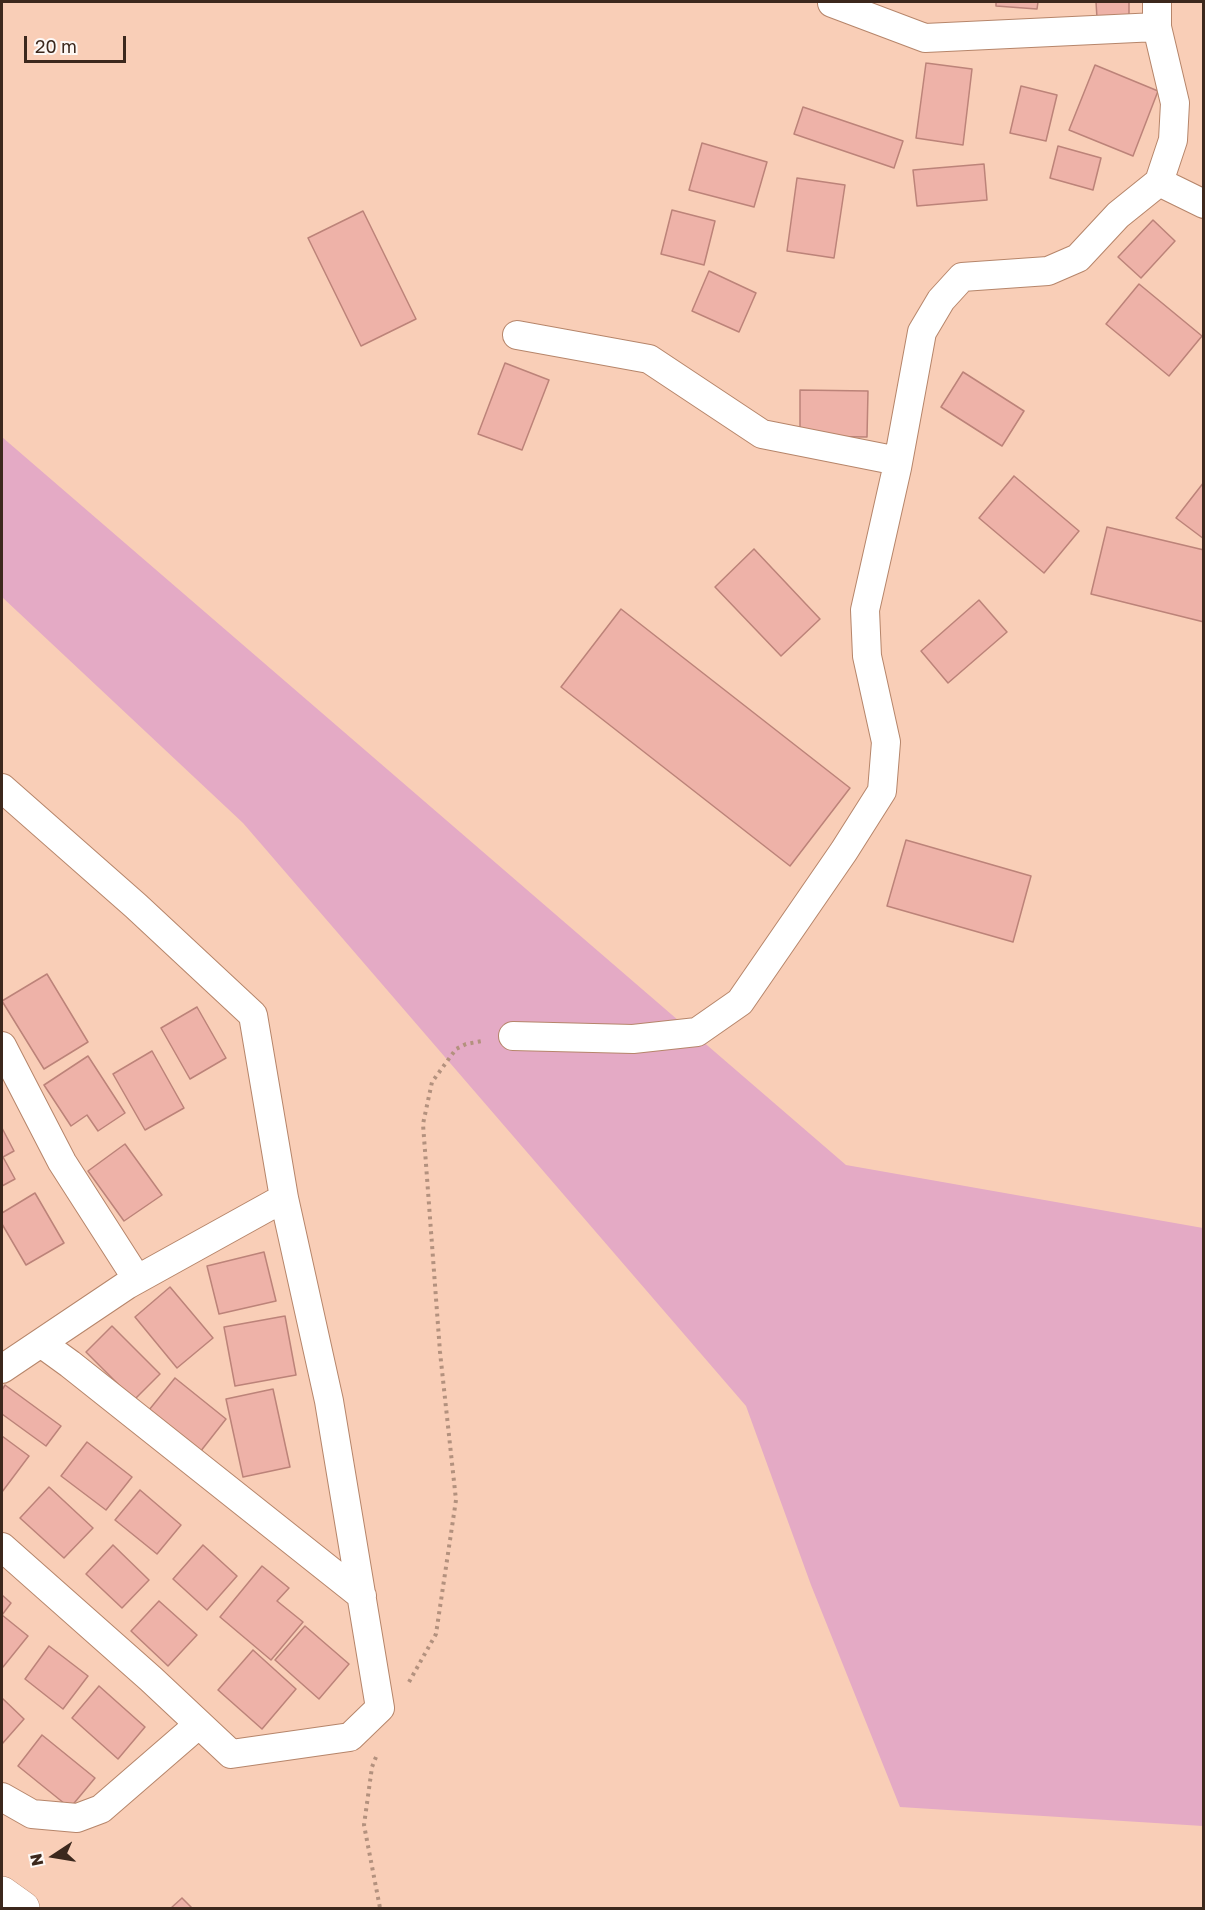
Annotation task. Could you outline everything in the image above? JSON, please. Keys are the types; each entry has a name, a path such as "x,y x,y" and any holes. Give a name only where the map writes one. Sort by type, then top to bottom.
{"main road":[{"path":"2,1893 23,1908"}],"street":[{"path":"513,1036 633,1039 697,1032 740,1002 844,851 882,791 886,742 867,656 865,610 898,461 922,332 941,300 962,277 1048,271 1077,258 1118,215 1159,182 1173,140 1175,103 1157,14 925,38 832,3"},
{"path":"1159,182 1203,204"},
{"path":"517,335 649,359 762,434 898,461"},
{"path":"2,788 136,906 253,1015 284,1198 329,1401 380,1708 350,1737 231,1754 151,1679 2,1547"},
{"path":"2,1046 62,1162 137,1279"},
{"path":"2,1369 137,1279 284,1198"},
{"path":"40,1343 79,1371 362,1596"},
{"path":"2,1797 32,1814 77,1818 101,1809 198,1725"}],"path":[{"path":"404,1692 436,1634 456,1500 440,1352 423,1124 432,1082 456,1049 466,1044 513,1036"},
{"path":"376,1756 372,1767 364,1825 380,1908"}],"shaded area":[{"path":"2,437 846,1165 1203,1228 1203,1826 900,1807 811,1585 746,1406 243,823 2,597"}],"building":[{"path":"996,2 1038,2 1037,9 996,6"},
{"path":"1096,2 1129,2 1129,17 1097,18"},
{"path":"926,63 972,69 963,145 916,138"},
{"path":"1095,65 1158,91 1133,156 1069,130"},
{"path":"1021,86 1057,95 1046,141 1010,133"},
{"path":"803,107 903,141 894,168 794,134"},
{"path":"702,143 767,162 754,207 689,190"},
{"path":"1058,146 1101,158 1093,190 1050,178"},
{"path":"984,164 987,200 917,206 913,170"},
{"path":"797,178 845,185 834,258 787,251"},
{"path":"672,210 715,221 704,265 661,254"},
{"path":"363,211 416,319 361,346 308,238"},
{"path":"1153,220 1175,241 1141,278 1118,257"},
{"path":"709,271 756,293 739,332 692,311"},
{"path":"1139,284 1202,336 1169,376 1106,324"},
{"path":"505,363 549,380 522,450 478,434"},
{"path":"963,372 1024,411 1002,446 941,407"},
{"path":"800,390 868,391 867,437 800,436"},
{"path":"1014,476 1079,531 1044,573 979,518"},
{"path":"1204,482 1204,539 1176,518"},
{"path":"1107,527 1204,550 1204,622 1091,594"},
{"path":"754,549 820,619 781,656 715,587"},
{"path":"979,600 1007,632 948,683 921,651"},
{"path":"621,609 850,788 790,866 561,687"},
{"path":"906,840 1031,876 1013,942 887,906"},
{"path":"47,974 88,1042 44,1069 2,1001"},
{"path":"197,1007 226,1058 190,1079 161,1028"},
{"path":"152,1051 184,1108 145,1130 113,1074"},
{"path":"88,1056 125,1113 98,1131 87,1115 71,1126 44,1085"},
{"path":"2,1128 14,1151 3,1157 15,1179 2,1186"},
{"path":"125,1144 162,1195 124,1221 88,1171"},
{"path":"35,1193 64,1243 26,1265 2,1224 2,1213"},
{"path":"264,1252 276,1301 219,1314 207,1266"},
{"path":"170,1287 213,1338 177,1368 135,1317"},
{"path":"285,1316 296,1375 235,1386 224,1327"},
{"path":"112,1326 160,1374 134,1400 86,1352"},
{"path":"175,1378 226,1419 200,1452 149,1410"},
{"path":"5,1385 61,1426 46,1446 2,1414 2,1390"},
{"path":"273,1389 290,1467 243,1477 226,1399"},
{"path":"2,1436 29,1456 2,1492"},
{"path":"87,1442 132,1477 106,1510 61,1476"},
{"path":"49,1487 93,1528 64,1558 20,1518"},
{"path":"140,1490 181,1525 157,1554 115,1520"},
{"path":"113,1545 149,1580 122,1608 86,1574"},
{"path":"203,1545 237,1576 207,1610 173,1579"},
{"path":"262,1566 289,1588 277,1601 303,1622 271,1660 220,1617"},
{"path":"2,1595 11,1603 2,1615"},
{"path":"159,1601 197,1635 168,1666 131,1631"},
{"path":"2,1615 28,1636 3,1667 2,1666"},
{"path":"305,1626 349,1664 319,1699 275,1660"},
{"path":"49,1646 88,1676 63,1709 25,1679"},
{"path":"253,1650 296,1689 262,1729 218,1690"},
{"path":"99,1686 145,1727 118,1759 72,1718"},
{"path":"2,1698 24,1719 2,1744"},
{"path":"42,1735 95,1778 70,1808 18,1766"},
{"path":"182,1898 192,1908 171,1908"}]}
